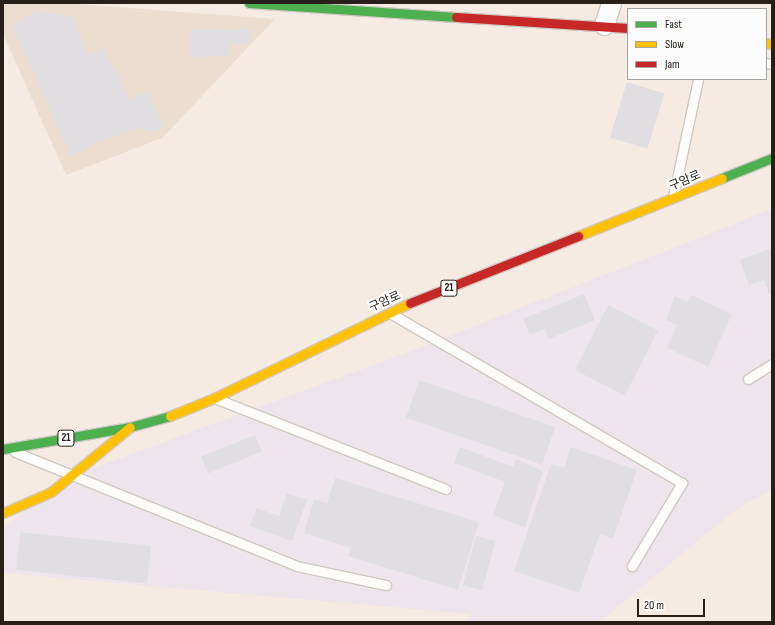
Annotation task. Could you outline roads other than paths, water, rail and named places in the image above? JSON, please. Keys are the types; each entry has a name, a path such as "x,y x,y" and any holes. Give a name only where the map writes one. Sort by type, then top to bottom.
{"main road":[{"path":"250,3 604,25 627,28"},
{"name":"구암로","path":"5,448 130,427 170,416 214,398 388,312 673,200 772,158"},
{"path":"3,513 51,492 130,427"}],"street":[{"path":"604,25 611,3"}],"lane":[{"path":"673,200 698,80"},
{"path":"388,312 682,483 632,566"},
{"path":"748,380 772,364"},
{"path":"214,398 446,489"},
{"path":"5,448 297,566 386,585"}]}
